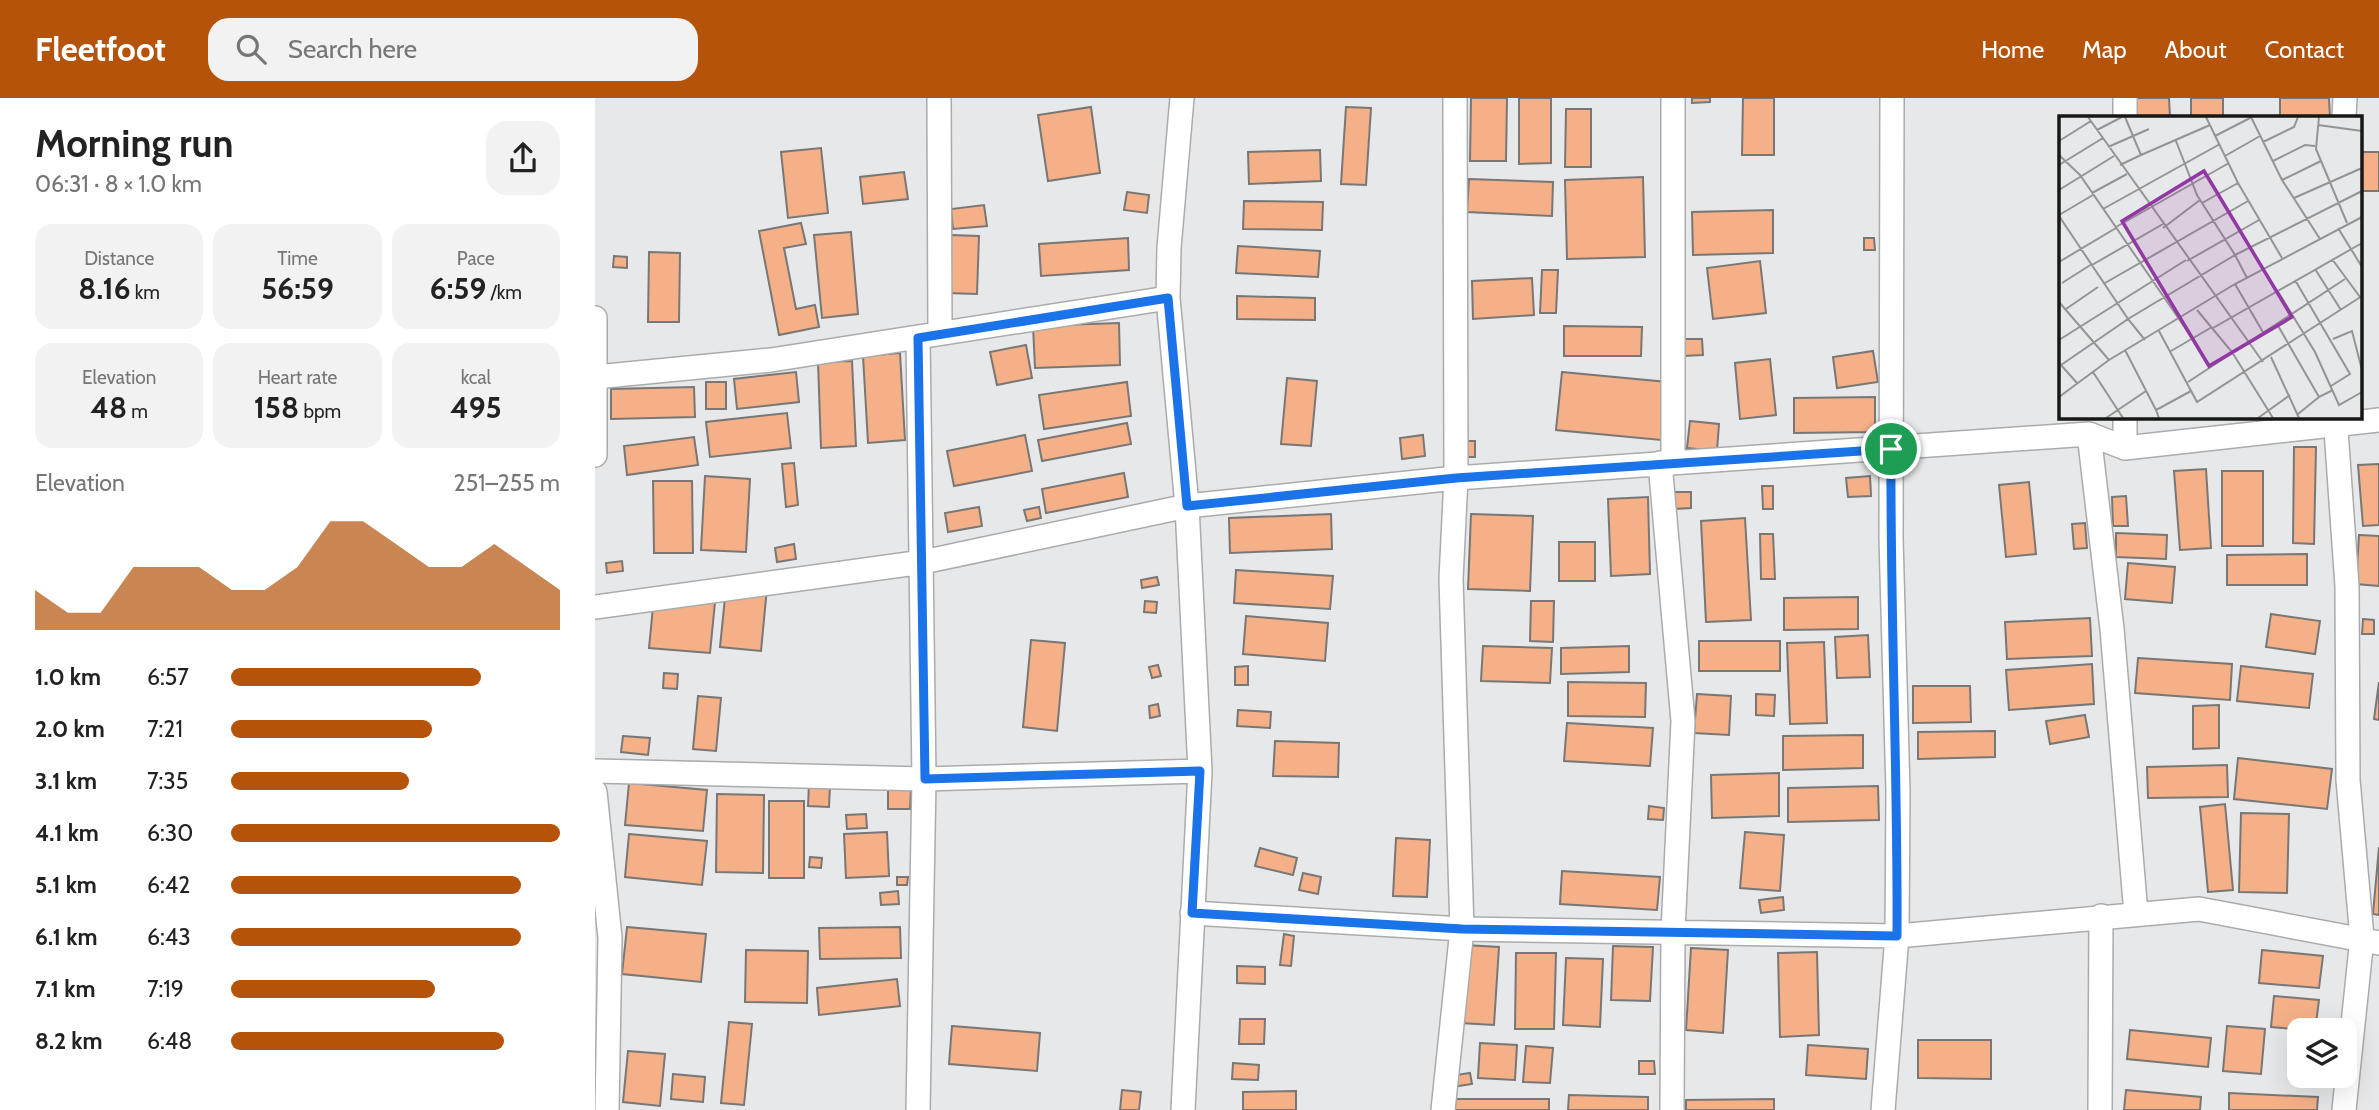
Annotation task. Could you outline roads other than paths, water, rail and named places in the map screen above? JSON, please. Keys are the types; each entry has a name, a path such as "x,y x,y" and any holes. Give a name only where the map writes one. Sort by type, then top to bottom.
{"street":[{"path":"939,98 940,333"},
{"path":"1182,98 1169,248 1168,298 1187,506 1200,771 1183,1110"},
{"path":"1443,1110 1462,929 1451,579 1456,478 1455,98"},
{"path":"1672,98 1666,463 1683,721 1673,932 1672,1110"},
{"path":"1883,1110 1897,936 1898,791 1891,538 1892,98"},
{"path":"2125,98 2125,116"},
{"path":"2344,116 2345,98"},
{"path":"596,377 771,360 1168,298"},
{"path":"595,318 595,455"},
{"path":"918,338 925,779 918,1110"},
{"path":"2125,418 2125,448"},
{"path":"595,607 923,562 1187,506 1456,478 2089,434 2125,448 2335,421 2379,419"},
{"path":"2335,421 2347,586 2348,780 2370,941 2343,1110"},
{"path":"2089,434 2112,629 2136,914"},
{"path":"595,771 925,779 1200,771"},
{"path":"595,792 603,938 607,1110"},
{"path":"1192,913 1462,929 1897,936 2199,909 2370,941"},
{"path":"2100,1110 2101,916"}]}
